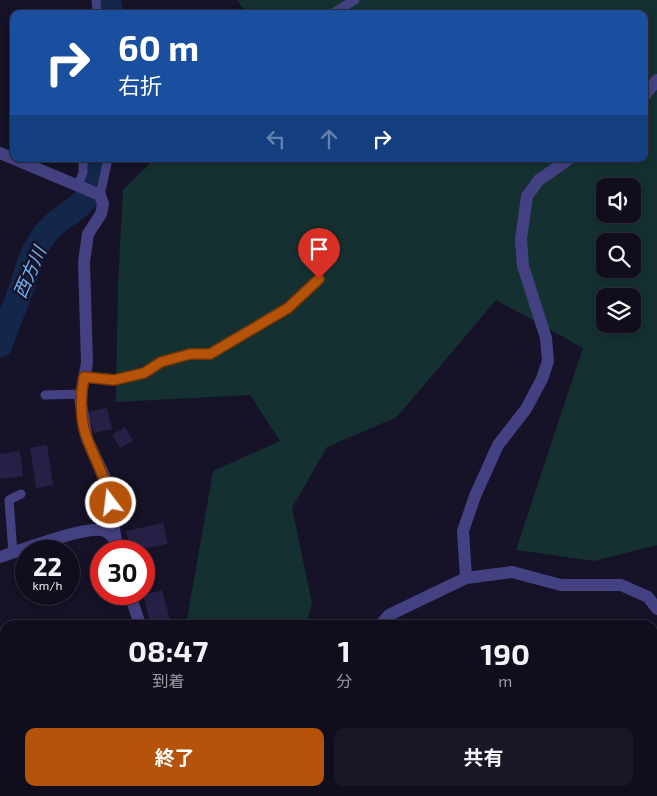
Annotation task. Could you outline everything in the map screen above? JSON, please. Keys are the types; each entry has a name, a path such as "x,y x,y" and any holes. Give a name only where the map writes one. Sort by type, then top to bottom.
{"street":[{"path":"648,91 657,80"},
{"path":"21,162 100,195 103,204 101,214 88,234 84,262 87,363 81,394 87,439 108,484 116,540"},
{"path":"466,578 462,531 475,496 498,445 526,410 542,379 548,361 546,338 523,266 521,239 527,196 539,180 565,162"},
{"path":"0,557 90,528 106,531 113,540"},
{"path":"384,620 389,615 466,578 512,572 562,585 621,585 648,597 657,609"},
{"path":"134,605 138,620"}],"lane":[{"path":"338,10 355,0"},
{"path":"81,187 83,162"},
{"path":"100,195 107,162"},
{"path":"84,377 114,380 144,373 161,362 190,354 210,354 288,308 319,279"},
{"path":"44,394 81,394"},
{"path":"13,553 9,500 21,494"}],"green space":[{"path":"237,0 657,0 657,545 595,561 516,550 583,348 496,300 397,417 327,447 292,508 312,603 307,620 187,620 213,471 280,441 250,395 116,402 118,283 123,190 151,162 648,162 648,10 244,10"}],"building":[{"path":"107,408 112,429 94,433 88,412"},
{"path":"125,427 133,441 120,448 112,435"},
{"path":"47,445 53,485 36,488 30,448"},
{"path":"20,451 23,476 0,479 0,454"},
{"path":"163,523 168,544 155,546 155,540 128,540 126,531"},
{"path":"162,590 170,620 150,620 146,605 155,605 155,592"}],"waterway":[{"name":"西方川","path":"108,0 110,10"},
{"name":"西方川","path":"0,345 35,251 50,229 85,200 91,190 95,177 96,162"}],"route":[{"path":"111,503 108,484 87,439 80,398 84,377 114,380 144,373 161,362 190,354 210,354 288,308 319,279"}]}
